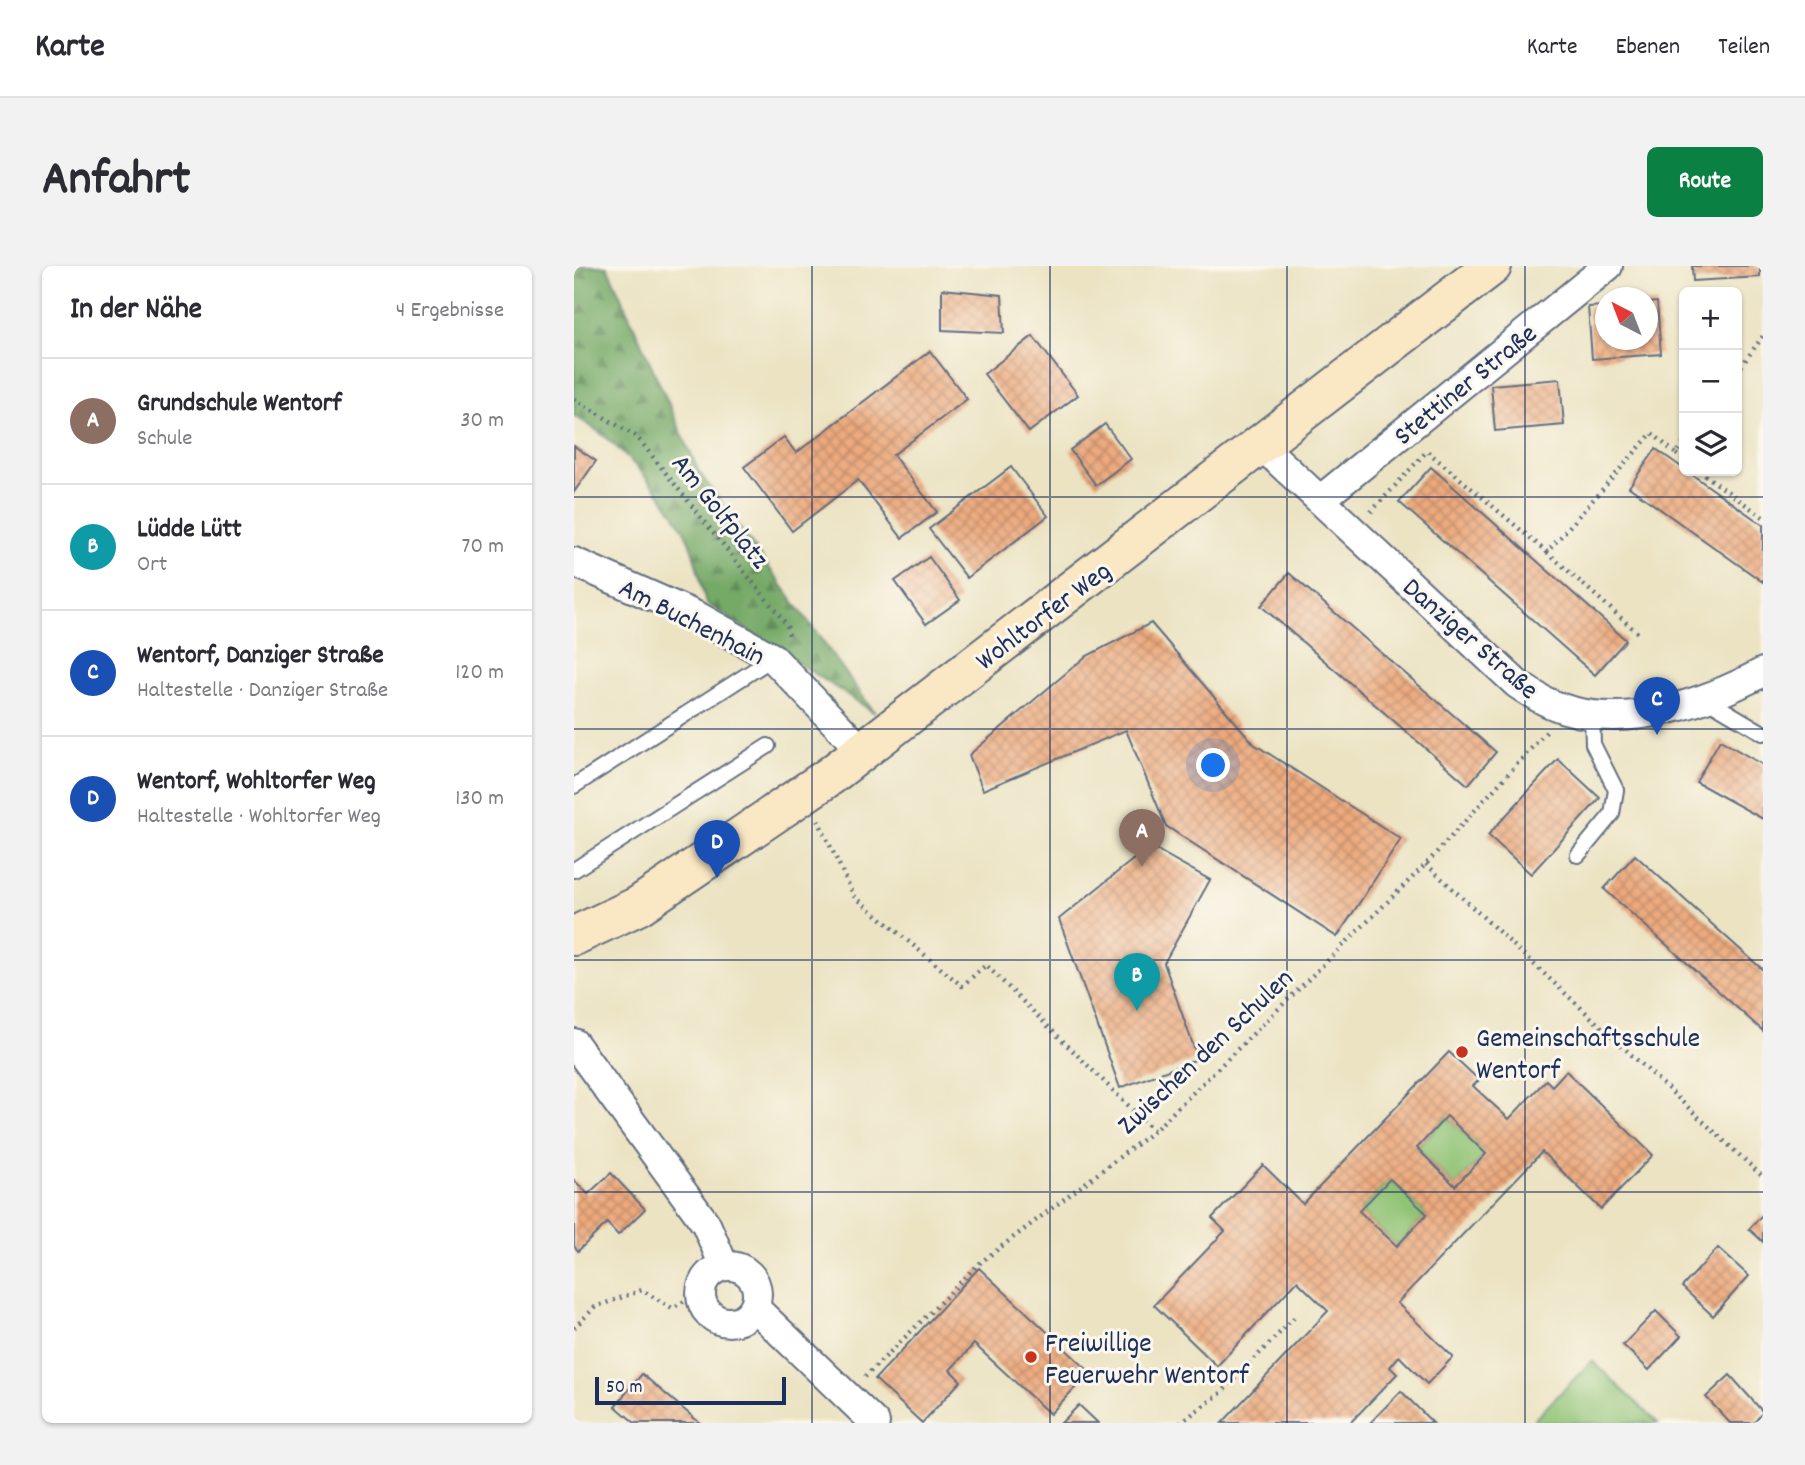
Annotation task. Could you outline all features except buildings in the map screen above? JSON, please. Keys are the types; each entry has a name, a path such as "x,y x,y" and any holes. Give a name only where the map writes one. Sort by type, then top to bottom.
{"main road":[{"name":"Wohltorfer Weg","path":"574,936 648,900 830,776 1262,446 1492,266"}],"street":[{"name":"Stettiner Straße","path":"1320,500 1608,266"},
{"name":"Danziger Straße","path":"1262,446 1517,684 1547,703 1611,717 1654,712 1733,688 1763,672"},
{"name":"Am Buchenhain","path":"574,562 699,617 773,658 796,678 862,751"},
{"path":"574,1043 706,1224 724,1266"},
{"path":"724,1266 742,1268 749,1273 757,1289 754,1307 740,1320 722,1321 706,1310 701,1292 708,1275 724,1266"},
{"path":"754,1307 875,1423"}],"lane":[{"path":"574,786 773,658"},
{"path":"1703,697 1763,733"},
{"path":"1578,855 1612,814 1616,790 1580,712"},
{"path":"574,870 768,746"}],"path":[{"path":"1742,365 1763,336"},
{"name":"Am Golfplatz","path":"574,398 637,437 787,625 796,678"},
{"path":"1547,552 1652,433 1679,456"},
{"path":"1676,454 1679,450"},
{"path":"1353,531 1427,452 1547,552 1640,635"},
{"path":"1706,476 1763,517"},
{"name":"Zwischen den Schulen","path":"846,1395 981,1262 1154,1131 1580,712"},
{"path":"817,818 854,896 962,986 986,965 1154,1131"},
{"path":"1426,864 1763,1177"},
{"path":"574,1328 595,1307 642,1290 672,1308 701,1292"},
{"path":"1180,1423 1221,1393 1295,1317"}],"green space":[{"path":"574,266 607,266 699,472 875,713 706,603 689,541 669,506 623,453 607,438 574,416"},
{"path":"1447,1116 1486,1154 1455,1186 1417,1148"},
{"path":"1390,1179 1427,1214 1397,1246 1359,1211"},
{"path":"1592,1361 1658,1423 1531,1423"}],"place":[{"name":"Wentorf, Danziger Straße","path":"1657,735"},
{"name":"Grundschule Wentorf","path":"1142,867"},
{"name":"Wentorf, Wohltorfer Weg","path":"717,878"},
{"name":"Lüdde Lütt","path":"1137,1011"},
{"name":"Gemeinschaftsschule Wentorf","path":"1462,1052"},
{"name":"Freiwillige Feuerwehr Wentorf","path":"1031,1357"}]}
